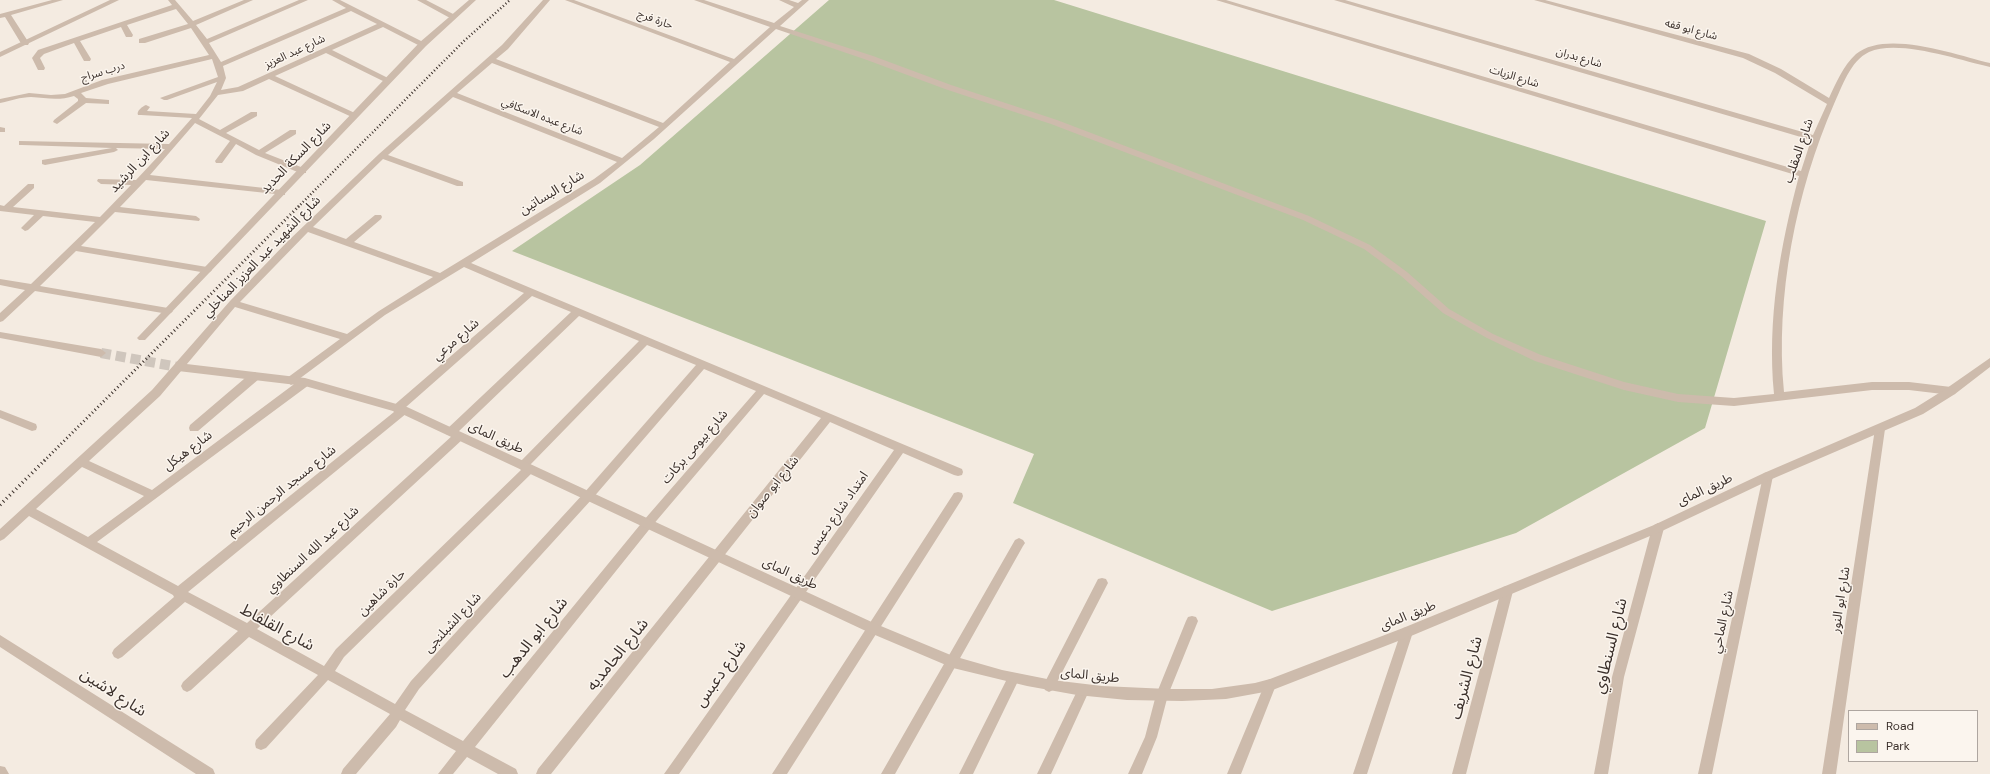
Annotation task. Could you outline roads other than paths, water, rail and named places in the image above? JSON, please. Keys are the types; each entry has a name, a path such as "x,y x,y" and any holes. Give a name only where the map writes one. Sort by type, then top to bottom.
{"street":[{"path":"24,43 3,15 60,0"},
{"path":"0,55 114,0"},
{"path":"41,68 36,58 38,54 185,0"},
{"path":"142,41 192,24 250,0"},
{"path":"204,42 305,0"},
{"path":"335,0 423,44"},
{"path":"420,0 453,16"},
{"name":"شارع السكة الحديد","path":"142,338 423,44 453,16 473,0"},
{"name":"شارع الشهيد عبد العزيز المناخلي","path":"0,536 156,393 233,303 307,228 382,156 491,60 518,34 547,0"},
{"name":"حارة فرج","path":"568,0 734,61"},
{"path":"697,0 1054,122 1306,218 1367,247 1404,274 1446,311 1490,336 1538,358 1624,386 1678,398 1734,402 1872,386 1909,386 1951,391"},
{"path":"782,0 799,6"},
{"name":"شارع البساتين","path":"291,381 377,317 597,181 664,126 734,61 806,0"},
{"name":"شارع الزيات","path":"1220,0 1802,174"},
{"name":"شارع بدران","path":"1337,0 1815,138"},
{"name":"شارع ابو قفه","path":"1537,0 1746,56 1778,71 1831,103"},
{"path":"164,98 222,78 219,66 213,56 192,24 175,3"},
{"path":"219,66 352,8"},
{"path":"123,24 129,35"},
{"name":"شارع عبد العزيز","path":"214,93 236,91 383,24"},
{"path":"76,40 87,60"},
{"name":"شارع المقلب","path":"1779,397 1775,346 1776,323 1794,208 1802,174 1815,138 1843,78 1857,58 1870,49 1891,46 1908,46 1990,65"},
{"path":"326,50 387,81"},
{"name":"درب سراج","path":"0,101 29,95 58,97 75,93 110,80 213,56"},
{"path":"491,60 664,126"},
{"path":"270,76 354,116"},
{"name":"شارع ابن الرشيد","path":"0,319 113,209 172,147 196,118 214,93 222,78"},
{"path":"75,93 83,100 106,102"},
{"name":"شارع عبده الاسكافي","path":"452,94 623,161"},
{"path":"57,122 83,100"},
{"path":"146,107 141,113 196,118 220,133 259,153 302,171"},
{"path":"220,133 254,114"},
{"path":"259,153 293,132"},
{"path":"219,161 235,140"},
{"path":"22,143 172,147"},
{"path":"45,162 137,146"},
{"path":"93,162 102,152"},
{"path":"382,156 460,184"},
{"path":"101,181 141,180 282,193"},
{"path":"3,209 31,186"},
{"path":"3,209 101,220"},
{"path":"113,209 196,219"},
{"path":"25,228 40,213"},
{"path":"347,243 378,217"},
{"path":"307,228 441,277"},
{"path":"73,248 207,270"},
{"path":"463,263 958,472"},
{"path":"0,282 168,311"},
{"name":"شارع مرعي","path":"400,410 531,292"},
{"path":"233,303 347,338"},
{"name":"شارع عبد الله السنطاوي","path":"187,686 455,434 578,312"},
{"path":"1,336 101,353"},
{"name":"حارة شاهين","path":"261,744 308,695 340,653 526,467 646,340"},
{"name":"طريق الماى","path":"178,367 305,382 400,410 648,523 872,628 951,661 1013,679 1049,686 1083,691 1162,696 1212,695 1253,690 1270,685 1407,632 1658,528 1768,476 1919,411 1951,391 1990,362"},
{"name":"شارع الشبلنجى","path":"348,774 392,723 402,703 416,685 588,496 703,364"},
{"path":"194,428 255,376"},
{"name":"شارع هيكل","path":"88,543 305,382"},
{"name":"شارع بيومى بركات","path":"648,523 763,389"},
{"name":"شارع مسجد الرحمن الرحيم","path":"118,653 181,595 400,410"},
{"path":"0,414 32,427"},
{"name":"شارع ابو صوان","path":"717,556 828,418"},
{"name":"شارع ابو النور","path":"1829,774 1880,429"},
{"name":"امتداد شارع دعبس","path":"798,593 901,448"},
{"path":"82,462 153,495"},
{"name":"شارع الماحي","path":"1705,774 1768,476"},
{"path":"780,774 872,628 958,496"},
{"name":"شارع القلفاط","path":"28,510 398,713 466,748 511,774"},
{"name":"شارع ابو الدهب","path":"445,774 648,523"},
{"name":"شارع السنطاوي","path":"1601,774 1618,678 1658,528"},
{"path":"888,774 1018,543"},
{"name":"شارع الحامديه","path":"543,774 717,556"},
{"path":"1049,686 1102,582"},
{"name":"شارع الشريف","path":"1459,774 1507,591"},
{"name":"شارع دعبس","path":"671,774 798,593"},
{"path":"1135,774 1151,737 1162,696 1192,621"},
{"path":"1360,774 1407,632"},
{"name":"شارع لاشين","path":"0,640 208,774"},
{"path":"966,774 1013,679"},
{"path":"1234,774 1270,685"},
{"path":"1044,774 1083,691"}],"tunnel":[{"path":"101,353 178,367"}],"railway":[{"path":"0,505 464,41 510,0"}]}
